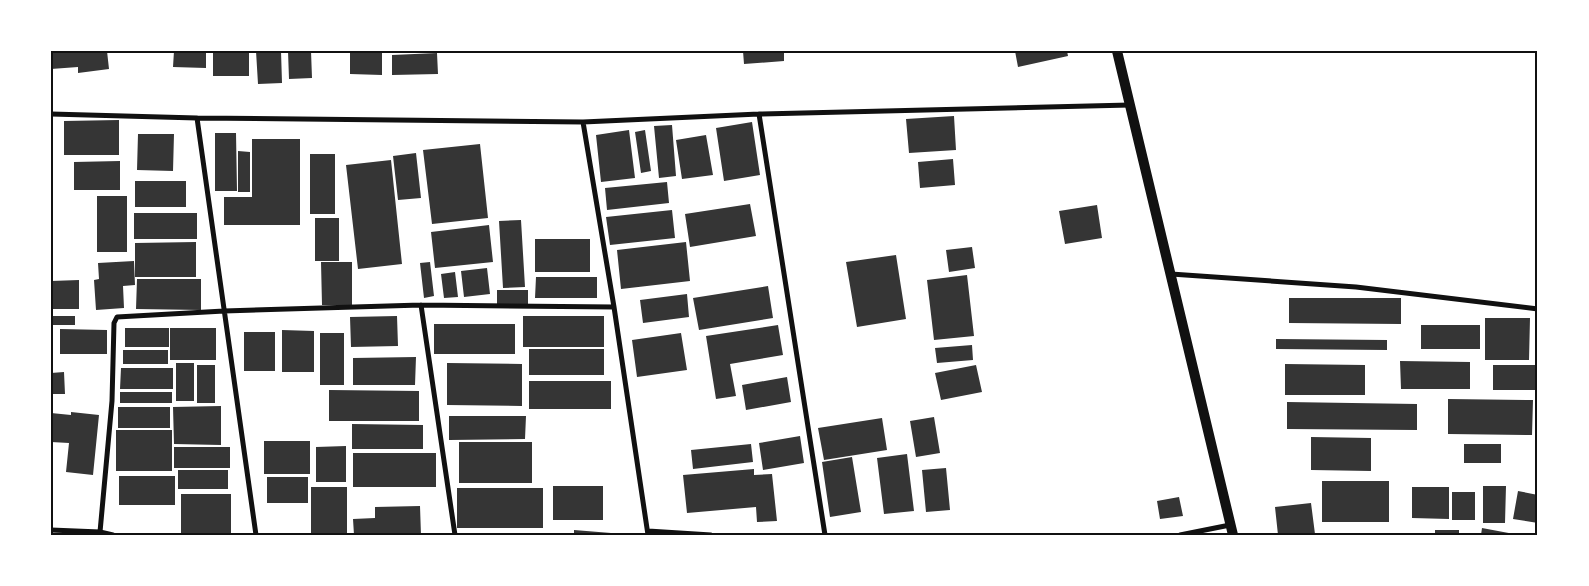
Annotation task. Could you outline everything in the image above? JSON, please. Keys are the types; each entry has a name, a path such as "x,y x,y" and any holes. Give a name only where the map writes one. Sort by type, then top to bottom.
{"main road":[{"path":"1117,51 1232,530"}],"street":[{"path":"51,114 197,118 583,122 760,114 1131,105"},
{"path":"760,114 825,535"},
{"path":"197,118 256,535"},
{"path":"583,122 614,308 648,533 711,535"},
{"path":"1170,274 1356,286 1538,309"},
{"path":"100,532 112,401 114,323 117,317 224,310 421,305 614,308"},
{"path":"421,305 455,535"},
{"path":"51,530 100,532 113,535"},
{"path":"1180,535 1232,530"}],"building":[{"path":"51,51 107,51 109,69 78,73 78,67 51,69"},
{"path":"174,51 206,51 206,68 173,67"},
{"path":"213,51 249,51 249,76 213,76"},
{"path":"256,51 281,51 282,83 258,84"},
{"path":"288,51 311,51 312,78 289,79"},
{"path":"350,51 382,51 382,75 350,74"},
{"path":"743,51 784,51 784,61 744,64"},
{"path":"1015,51 1067,51 1068,56 1018,67"},
{"path":"437,53 438,74 392,75 392,55"},
{"path":"954,116 956,150 909,153 906,119"},
{"path":"119,120 119,155 64,155 64,121"},
{"path":"752,122 760,175 724,181 716,128"},
{"path":"672,125 676,176 659,178 654,126"},
{"path":"629,130 635,178 601,182 596,135"},
{"path":"645,130 651,171 641,173 635,132"},
{"path":"215,133 236,133 237,191 215,191"},
{"path":"138,134 174,134 173,171 137,170"},
{"path":"706,135 713,175 682,179 676,140"},
{"path":"252,139 300,139 300,225 224,225 224,197 252,197"},
{"path":"480,144 488,218 432,224 423,150"},
{"path":"238,151 250,152 250,192 238,192"},
{"path":"416,153 421,198 398,200 393,156"},
{"path":"310,154 335,154 335,214 310,214"},
{"path":"953,159 955,185 920,188 918,162"},
{"path":"391,160 402,264 358,269 346,165"},
{"path":"120,161 120,190 74,190 74,162"},
{"path":"135,181 186,181 186,207 135,207"},
{"path":"667,182 669,203 607,210 605,188"},
{"path":"97,196 127,196 127,252 97,252"},
{"path":"750,204 756,236 690,247 685,214"},
{"path":"1097,205 1102,238 1065,244 1059,211"},
{"path":"672,210 675,238 610,245 606,217"},
{"path":"134,213 197,213 197,239 134,239"},
{"path":"315,218 339,218 339,261 315,261"},
{"path":"521,220 525,287 503,288 499,221"},
{"path":"489,225 493,262 435,268 431,232"},
{"path":"535,239 590,239 590,272 535,272"},
{"path":"196,242 196,277 135,277 135,243"},
{"path":"686,242 690,281 621,289 617,250"},
{"path":"972,247 975,268 949,272 946,250"},
{"path":"896,255 906,319 857,327 846,262"},
{"path":"134,261 135,285 123,286 124,308 96,310 94,280 99,279 98,263"},
{"path":"321,262 352,262 352,305 322,305"},
{"path":"430,262 434,296 424,298 420,263"},
{"path":"487,268 490,294 464,297 461,271"},
{"path":"455,272 458,297 444,298 441,274"},
{"path":"967,275 974,336 934,340 927,280"},
{"path":"536,277 597,277 597,298 535,298"},
{"path":"137,279 201,279 201,310 136,309"},
{"path":"79,280 79,309 51,309 51,281"},
{"path":"768,286 773,318 699,330 693,298"},
{"path":"497,290 528,290 528,305 497,305"},
{"path":"687,294 689,317 643,323 640,300"},
{"path":"1289,298 1401,298 1401,324 1289,323"},
{"path":"51,316 75,316 75,325 51,325"},
{"path":"397,316 398,346 351,347 350,317"},
{"path":"523,316 604,316 604,347 523,347"},
{"path":"1485,318 1530,318 1529,360 1485,360"},
{"path":"434,324 515,324 515,354 434,354"},
{"path":"778,325 783,355 730,364 736,396 716,399 706,336"},
{"path":"1421,325 1480,325 1480,349 1421,349"},
{"path":"125,328 169,328 169,347 125,347"},
{"path":"170,328 216,328 216,360 170,360"},
{"path":"60,329 107,330 107,354 60,354"},
{"path":"282,330 314,331 314,372 282,372"},
{"path":"244,332 275,332 275,371 244,371"},
{"path":"320,333 344,333 344,385 320,385"},
{"path":"681,333 687,370 637,377 632,340"},
{"path":"1276,339 1387,340 1387,350 1276,349"},
{"path":"972,345 973,360 937,363 935,348"},
{"path":"529,349 604,349 604,375 529,375"},
{"path":"123,350 168,350 168,364 123,364"},
{"path":"416,357 415,385 353,385 353,358"},
{"path":"1400,361 1470,362 1470,389 1401,389"},
{"path":"176,363 194,363 194,401 176,401"},
{"path":"447,363 522,364 522,406 447,405"},
{"path":"1285,364 1365,365 1365,395 1285,395"},
{"path":"197,365 215,365 215,403 197,403"},
{"path":"976,365 982,392 941,400 935,373"},
{"path":"1493,365 1535,365 1535,390 1493,390"},
{"path":"121,368 173,368 173,389 120,389"},
{"path":"64,372 65,394 51,394 51,373"},
{"path":"787,377 791,402 746,410 742,385"},
{"path":"529,381 611,381 611,409 529,409"},
{"path":"329,390 419,391 419,421 329,421"},
{"path":"120,392 172,392 172,403 120,403"},
{"path":"1448,399 1533,400 1532,435 1448,434"},
{"path":"1287,402 1417,404 1417,430 1287,429"},
{"path":"221,406 221,445 174,444 173,407"},
{"path":"118,407 170,407 170,428 118,428"},
{"path":"71,412 99,415 93,475 66,472 69,443 51,442 51,413 71,415"},
{"path":"449,416 526,416 525,439 449,440"},
{"path":"934,417 940,453 916,457 910,421"},
{"path":"882,418 887,450 824,460 818,428"},
{"path":"352,424 423,425 423,449 352,449"},
{"path":"116,430 172,430 172,471 116,471"},
{"path":"800,436 804,463 763,470 759,443"},
{"path":"1311,437 1371,438 1371,471 1311,470"},
{"path":"264,441 310,441 310,474 264,474"},
{"path":"459,442 532,442 532,483 459,483"},
{"path":"751,444 753,462 693,469 691,450"},
{"path":"1464,444 1501,444 1501,463 1464,463"},
{"path":"346,446 346,482 316,482 316,447"},
{"path":"174,447 230,447 230,468 174,468"},
{"path":"353,453 436,453 436,487 353,487"},
{"path":"907,454 914,511 884,514 877,458"},
{"path":"852,457 861,512 830,517 822,462"},
{"path":"946,468 950,510 926,512 922,470"},
{"path":"754,469 754,475 772,474 777,521 757,522 756,507 687,513 683,475"},
{"path":"178,470 228,470 228,489 178,489"},
{"path":"119,476 175,476 175,505 119,505"},
{"path":"267,477 308,477 308,503 267,503"},
{"path":"1322,481 1389,481 1389,522 1322,522"},
{"path":"553,486 603,486 603,520 553,520"},
{"path":"1483,486 1506,486 1505,523 1483,523"},
{"path":"311,487 347,487 347,535 311,535"},
{"path":"1412,487 1449,487 1449,519 1412,518"},
{"path":"457,488 543,488 543,528 457,528"},
{"path":"1518,491 1538,495 1538,523 1513,519"},
{"path":"1452,492 1475,492 1475,520 1452,520"},
{"path":"181,494 231,494 231,533 181,533"},
{"path":"1179,497 1183,516 1160,519 1157,501"},
{"path":"1311,503 1315,534 1278,535 1275,507"},
{"path":"420,506 421,535 354,535 353,519 375,518 375,507"},
{"path":"1482,528 1514,534 1514,535 1481,535"},
{"path":"574,530 611,533 611,535 574,535"},
{"path":"1435,530 1459,530 1459,535 1435,535"}]}
